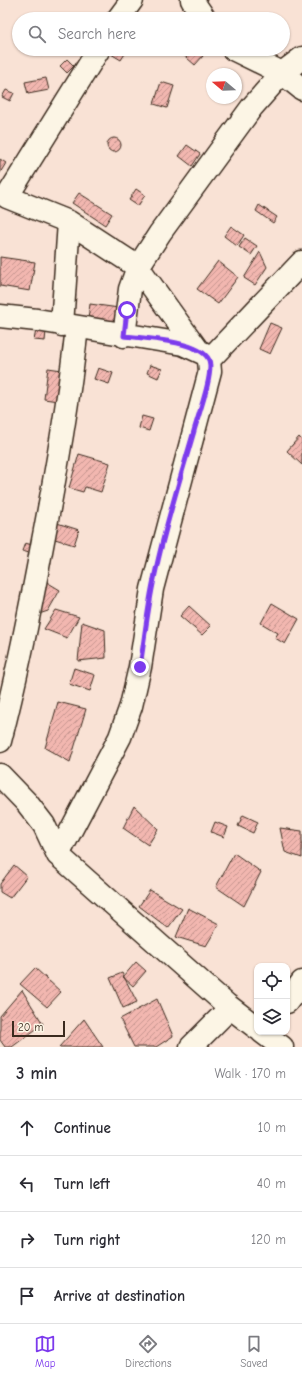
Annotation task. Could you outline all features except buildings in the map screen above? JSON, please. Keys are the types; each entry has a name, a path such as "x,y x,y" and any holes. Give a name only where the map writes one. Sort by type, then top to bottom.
{"street":[{"path":"123,12 132,0"},
{"path":"192,0 200,12"},
{"path":"58,855 120,737 131,706 140,667 152,589 177,489 206,390 210,371 203,355 138,267 69,222 7,197 95,56"},
{"path":"248,56 282,73 302,89"},
{"path":"124,336 130,289 138,267 160,233 218,152 252,108 282,73 302,58"},
{"path":"0,741 24,639 54,484 65,418 69,326 69,222"},
{"path":"203,355 302,262"},
{"path":"0,316 183,344 203,355"},
{"path":"0,775 44,825 58,855 230,1008 254,1025"},
{"path":"289,999 302,982"},
{"path":"191,1047 230,1008"},
{"path":"267,1035 282,1047"}],"route":[{"path":"127,310 124,336 183,344 197,349 205,354 209,360 210,366 206,390 177,489 152,589 140,667"}]}
